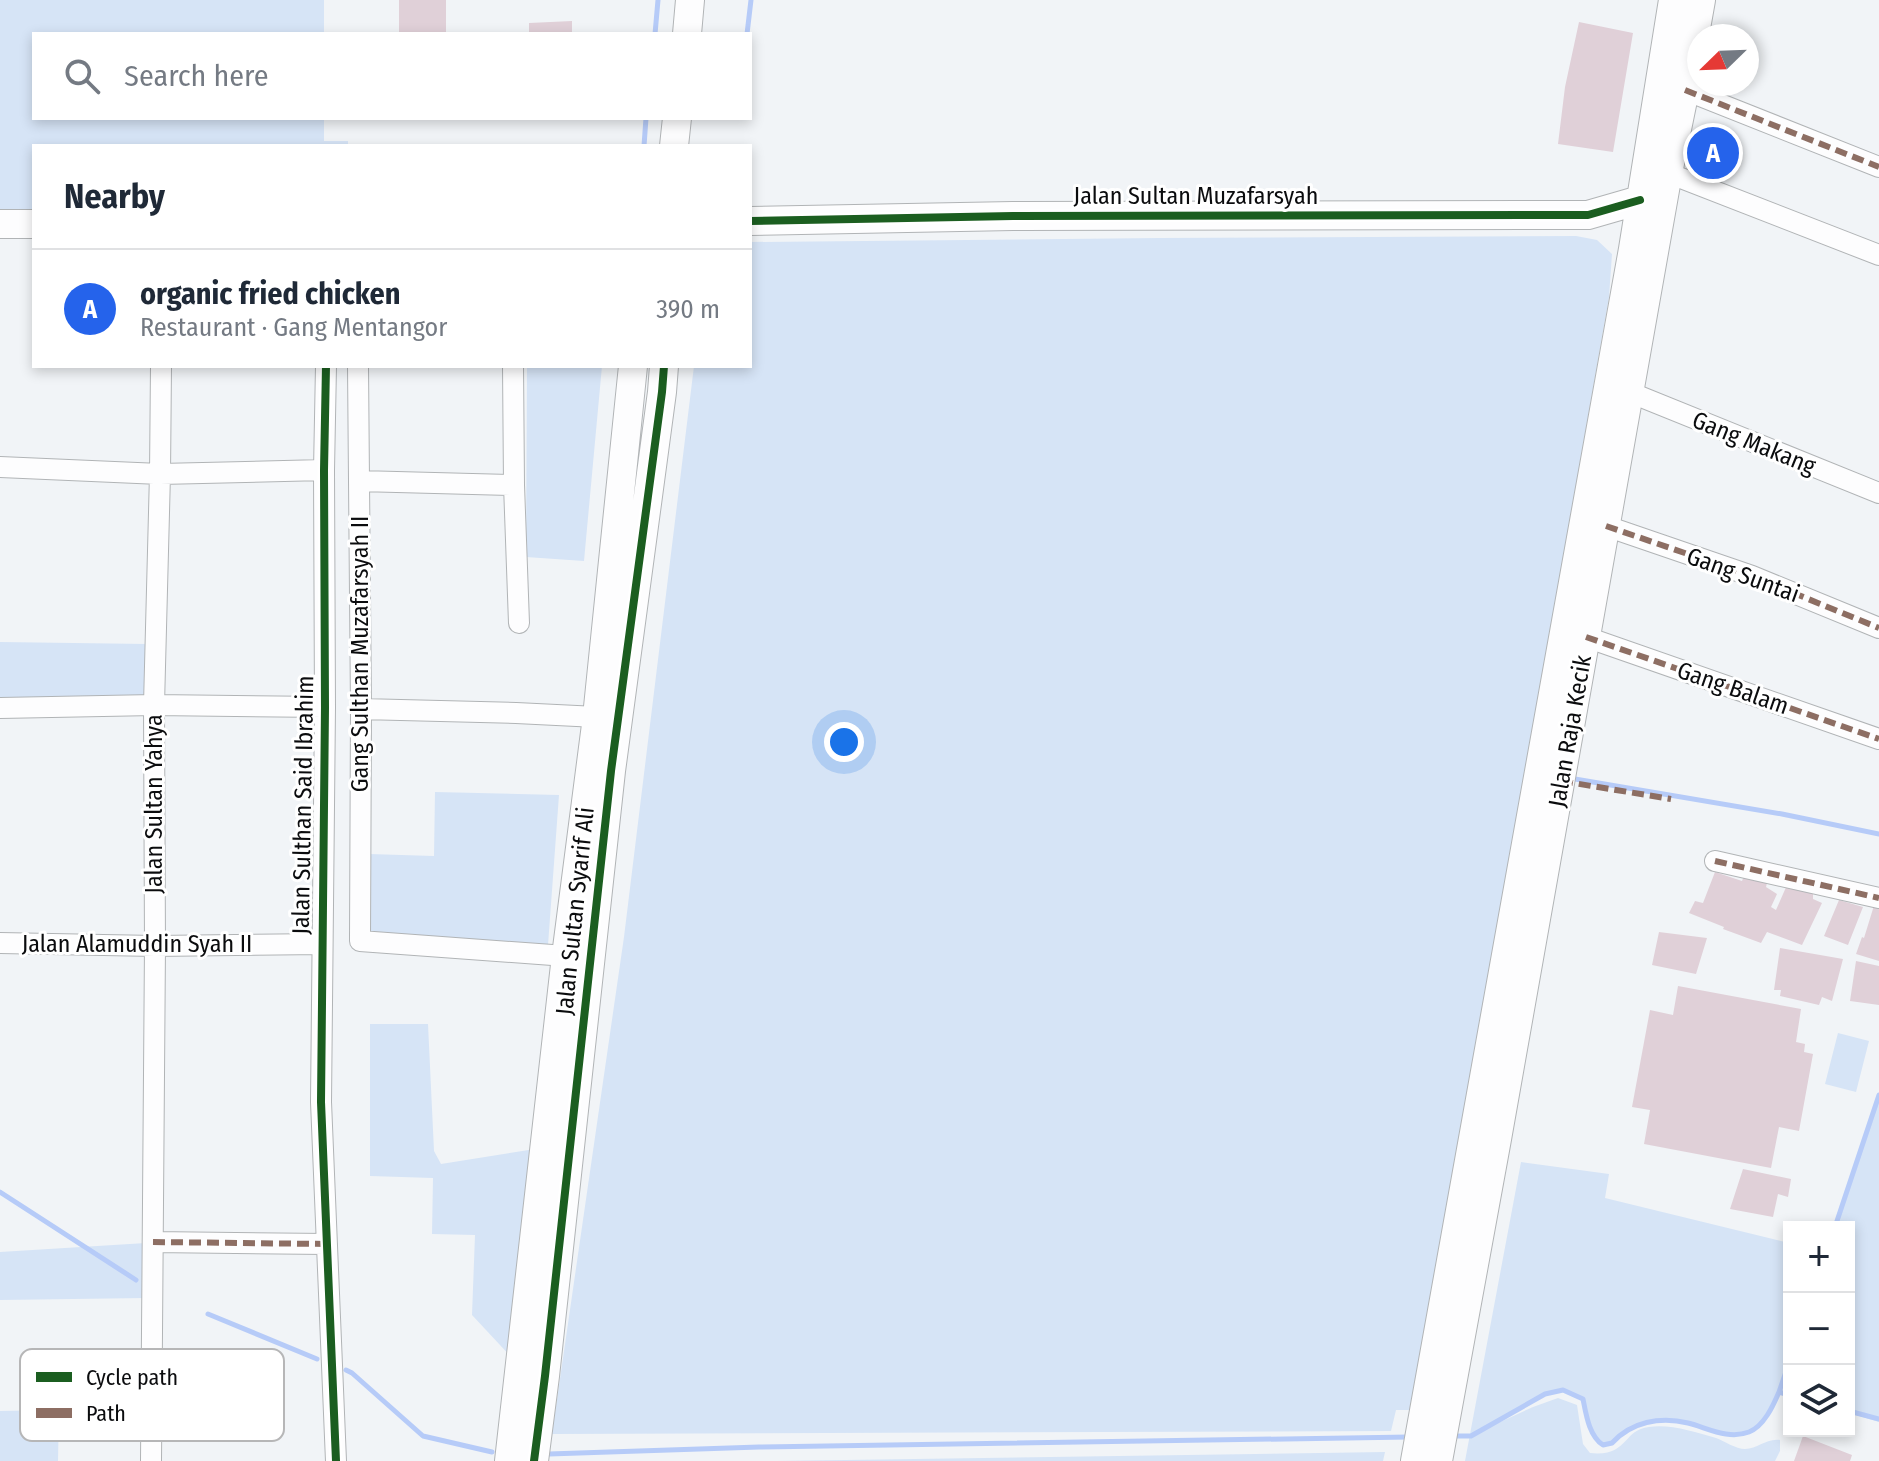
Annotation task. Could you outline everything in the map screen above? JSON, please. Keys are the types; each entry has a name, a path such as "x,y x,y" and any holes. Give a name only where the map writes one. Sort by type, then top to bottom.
{"street":[{"path":"687,32 690,0"},
{"name":"Jalan Raja Kecik","path":"1415,1461 1439,1390 1609,442 1640,200 1673,0"},
{"name":"Jalan Raja Kecik","path":"1486,1138 1606,526 1609,442 1629,392 1701,0"},
{"path":"1685,90 1879,167"},
{"path":"674,144 677,120"},
{"path":"1668,173 1879,255"},
{"name":"Jalan Sultan Muzafarsyah","path":"752,221 1013,216 1588,215 1640,200"},
{"path":"1588,215 1633,249"},
{"path":"0,224 32,224"},
{"name":"Jalan Sultan Yahya","path":"152,1349 154,705 161,368"},
{"name":"Jalan Sulthan Said Ibrahim","path":"326,368 321,1102 336,1461"},
{"name":"Gang Sulthan Muzafarsyah II","path":"358,368 360,941 566,956"},
{"path":"513,368 519,623"},
{"name":"Jalan Sultan Syarif Ali","path":"534,1461 529,1395 566,956 597,717 633,368"},
{"name":"Jalan Sultan Syarif Ali","path":"509,1461 529,1395 664,368"},
{"name":"Gang Makang","path":"1629,392 1879,493"},
{"path":"0,467 160,474 324,470"},
{"path":"359,481 514,485"},
{"name":"Gang Suntai","path":"1606,526 1752,576 1879,628"},
{"name":"Gang Balam","path":"1586,637 1879,739"},
{"path":"0,708 154,705 325,707"},
{"path":"361,709 597,717"},
{"path":"1715,861 1879,898"},
{"name":"Jalan Alamuddin Syah II","path":"0,943 155,946 322,944"},
{"path":"153,1242 327,1244"},
{"name":"Jalan Raja Kecik","path":"1438,1461 1439,1390"},
{"name":"Jalan Sultan Yahya","path":"151,1441 151,1461"}],"shaded area":[{"path":"0,0 324,0 324,32 32,32 32,120 324,120 324,141 348,141 348,144 32,144 32,212 0,212"},
{"path":"1576,236 1597,240 1612,254 1609,297 1412,1410 1396,1410 1391,1431 552,1434 624,937 694,368 752,368 752,242"},
{"path":"527,368 602,368 584,561 526,557"},
{"path":"0,642 147,644 147,699 0,697"},
{"path":"435,792 559,795 548,945 368,935 369,854 434,856"},
{"path":"370,1024 428,1024 434,1151 441,1164 535,1149 512,1358 472,1315 475,1235 432,1234 433,1178 370,1176"},
{"path":"1838,1033 1869,1041 1856,1092 1825,1084"},
{"path":"1879,1095 1879,1422 1855,1415 1855,1221 1837,1221"},
{"path":"1521,1162 1609,1174 1605,1198 1783,1242 1783,1393 1779,1392 1764,1420 1749,1432 1726,1433 1672,1421 1646,1422 1634,1426 1612,1443 1603,1445 1591,1430 1583,1399 1563,1390 1545,1394 1487,1428 1558,1398 1577,1405 1583,1444 1590,1453 1612,1451 1640,1429 1665,1427 1716,1438 1741,1449 1780,1440 1780,1451 1775,1461 1465,1461"},
{"path":"146,1243 146,1298 0,1300 0,1252"},
{"path":"0,1411 20,1411 20,1441 58,1441 58,1461 0,1461"},
{"path":"1385,1452 1383,1461 776,1461"}],"building":[{"path":"399,0 446,0 446,32 399,32"},
{"path":"572,21 572,32 529,32 529,23"},
{"path":"1579,22 1633,33 1613,152 1558,144 1565,87"},
{"path":"1715,872 1742,881 1744,876 1767,883 1766,887 1777,894 1771,907 1776,910 1787,885 1813,891 1813,899 1822,903 1802,945 1767,932 1761,943 1689,913 1695,901 1703,903"},
{"path":"1876,899 1879,900 1879,961 1856,954"},
{"path":"1839,900 1863,907 1848,945 1824,936"},
{"path":"1659,932 1707,938 1696,974 1652,965"},
{"path":"1780,948 1843,959 1832,1001 1822,997 1819,1005 1780,996 1781,990 1774,990"},
{"path":"1856,961 1879,966 1879,1005 1850,1001"},
{"path":"1678,986 1801,1009 1796,1042 1805,1044 1804,1052 1813,1054 1799,1131 1779,1127 1771,1168 1644,1144 1650,1110 1632,1107 1650,1010 1673,1015"},
{"path":"1743,1169 1791,1179 1788,1197 1778,1194 1773,1217 1730,1209"},
{"path":"1803,1437 1852,1455 1850,1461 1794,1461"}],"waterway":[{"path":"655,32 658,0"},
{"path":"747,32 751,0"},
{"path":"644,144 646,120"},
{"path":"1575,779 1782,814 1879,834"},
{"path":"1837,1221 1879,1095"},
{"path":"0,1192 136,1280"},
{"path":"208,1314 317,1359"},
{"path":"1779,1392 1788,1365"},
{"path":"346,1370 423,1436 492,1452"},
{"path":"1451,1436 1471,1436 1545,1394 1563,1390 1583,1399 1591,1430 1603,1445 1647,1422 1667,1420 1726,1434 1741,1434 1754,1429 1764,1420 1779,1392 1783,1393"},
{"path":"1855,1413 1879,1419"},
{"path":"549,1454 759,1447 1409,1437"}],"marked path":[{"path":"1685,90 1879,167"},
{"path":"1606,526 1752,576 1879,628"},
{"path":"1586,637 1879,739"},
{"path":"1561,781 1671,799"},
{"path":"1715,861 1879,898"},
{"path":"153,1242 327,1244"}],"cycle path":[{"path":"752,221 1013,216 1588,215 1640,200"},
{"path":"326,368 321,1102 336,1461"},
{"path":"534,1461 611,771 664,368"}],"place":[{"name":"organic fried chicken","path":"1713,153"}]}
